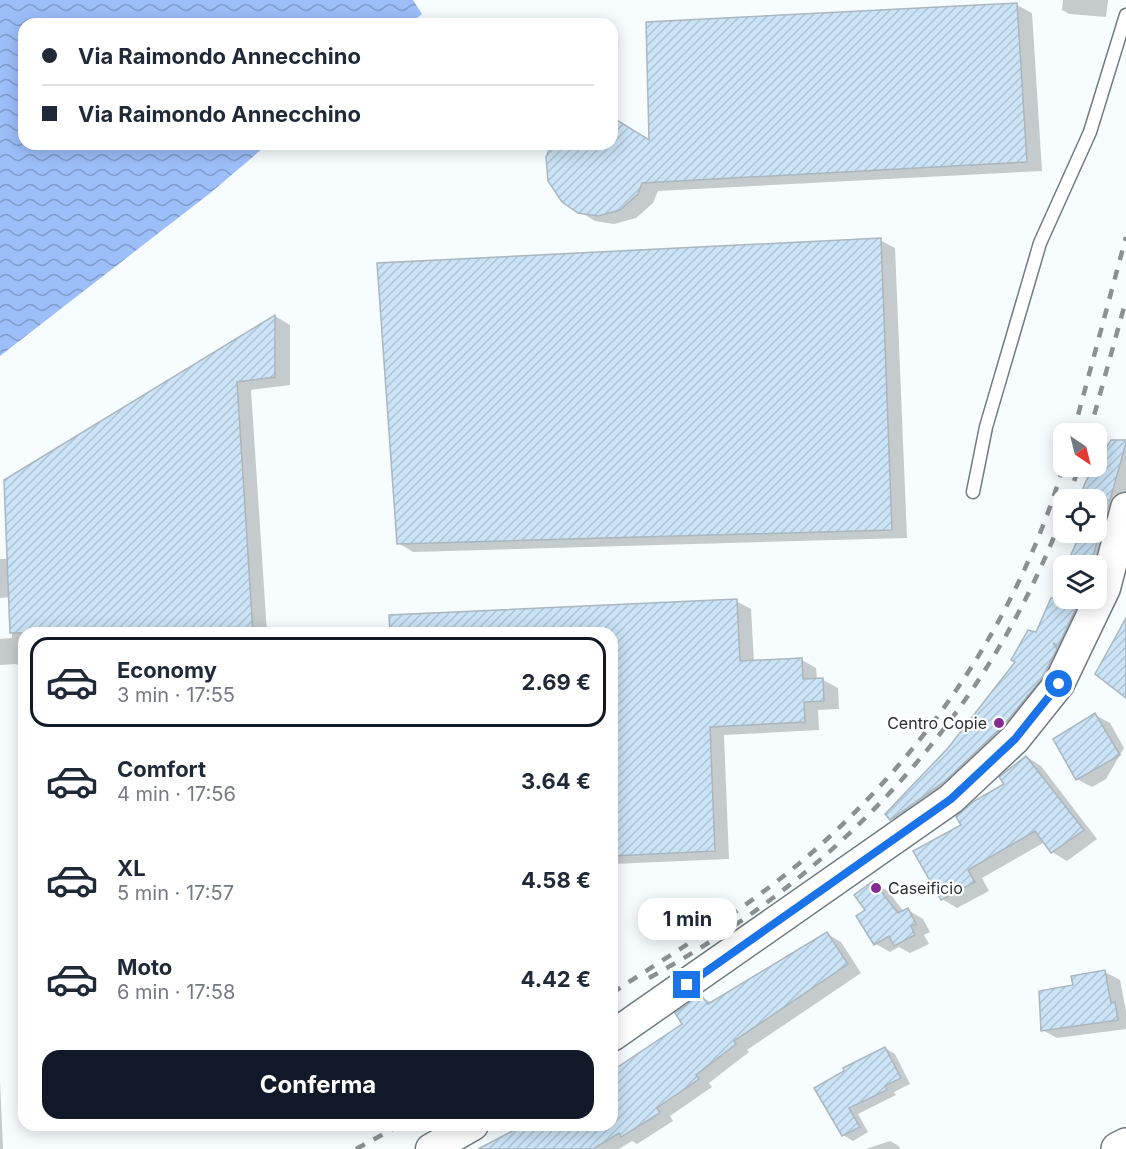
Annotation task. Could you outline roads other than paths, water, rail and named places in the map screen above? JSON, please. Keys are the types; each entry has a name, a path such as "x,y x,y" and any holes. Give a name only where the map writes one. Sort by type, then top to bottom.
{"main road":[{"path":"1118,1149 1126,1145"}],"street":[{"path":"618,1032 951,799 1015,739 1059,684 1080,641 1105,588 1126,508"},
{"path":"431,1149 462,1131"}],"lane":[{"path":"972,492 986,427 1040,243 1090,132 1126,15"}],"water":[{"path":"0,0 413,0 422,14 417,18 18,18 18,150 261,150 209,194 0,356"}],"railway":[{"path":"1076,423 1126,237"},
{"path":"1092,423 1126,300"},
{"path":"618,989 717,925 792,869 858,809 898,766 934,721 997,624 1046,519 1060,477"},
{"path":"1072,489 1075,477"},
{"path":"649,978 719,936 784,890 844,838 900,782 950,721 994,656 1032,586 1053,537"},
{"path":"356,1149 389,1131"}],"place":[{"name":"Centro Copie","path":"999,723"},
{"name":"Caseificio","path":"876,888"}]}
